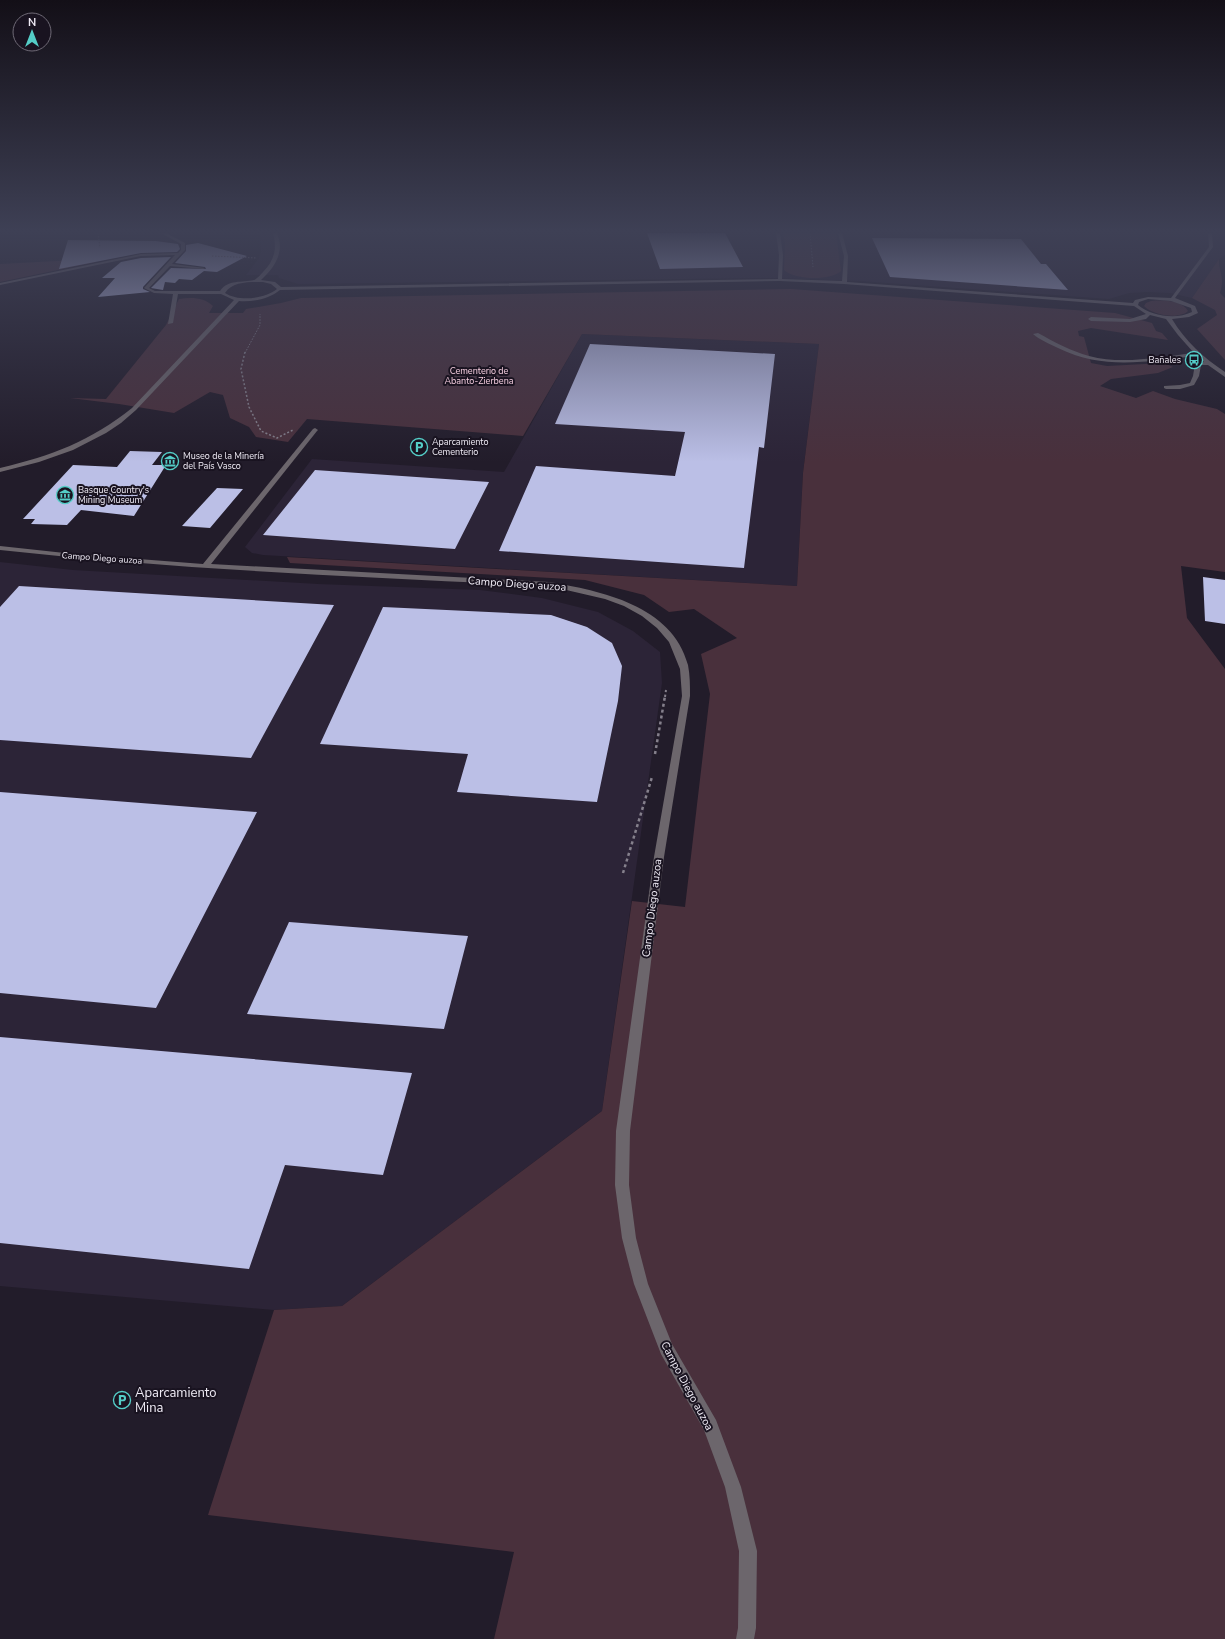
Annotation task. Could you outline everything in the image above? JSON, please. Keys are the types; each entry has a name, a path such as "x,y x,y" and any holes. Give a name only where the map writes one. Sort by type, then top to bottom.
{"street":[{"path":"170,323 173,309"},
{"path":"0,470 72,450 96,438 119,422 134,409 228,309"},
{"path":"1140,309 1150,314 1168,317 1186,317 1195,313 1194,309"},
{"path":"1091,319 1132,320 1145,318 1150,314"},
{"path":"1168,317 1177,333 1198,354 1225,375"},
{"path":"1036,334 1072,353 1091,359 1134,360 1198,354"},
{"path":"1166,387 1180,387 1192,384 1196,376 1198,364 1209,363"},
{"path":"205,566 315,430"},
{"path":"0,475 29,463"},
{"name":"Campo Diego auzoa","path":"0,548 74,556 205,566 556,585 604,596 636,609 656,622 671,637 682,660 686,677 686,696 658,857 623,1131 622,1185 629,1238 641,1284 666,1349 710,1426 733,1487 748,1551 747,1628 745,1639"}],"path":[{"path":"256,310 261,315 260,325 246,348 241,369 249,407 261,431 277,438 295,429"},
{"path":"655,755 666,690"},
{"path":"623,873 653,770"}],"shaded area":[{"path":"582,334 819,344 803,473 797,586 263,555 252,553 245,547 312,459 504,472"},
{"path":"0,562 73,570 318,584 480,590 542,598 598,612 633,631 660,652 662,683 602,1111 342,1306 274,1310 0,1286"}],"green space":[{"name":"Cementerio de Abanto-Zierbena","path":"174,309 211,309 209,313 243,313 246,309 1068,309 1115,313 1152,323 1156,331 1162,333 1168,340 1091,328 1078,331 1079,336 1084,337 1091,363 1107,366 1164,363 1173,367 1158,373 1111,379 1100,386 1136,398 1153,391 1175,399 1217,409 1225,414 1225,572 1181,566 1187,618 1225,669 1225,1639 494,1639 514,1552 208,1515 274,1310 342,1306 602,1111 632,901 685,907 710,694 701,654 737,638 694,609 669,612 644,595 585,580 290,563 287,557 797,586 803,473 819,344 582,334 523,436 307,419 288,442 256,437 249,427 230,418 223,395 210,392 174,413 70,398 106,399 166,325"},
{"path":"1149,309 1187,309 1188,311 1184,314 1172,316 1153,312"},
{"path":"1225,309 1225,360 1197,329 1217,315 1215,310"}],"building":[{"path":"590,344 775,354 764,448 759,447 744,568 499,551 536,466 675,476 685,432 555,424"},
{"path":"130,451 162,452 152,465 166,465 134,516 81,510 67,525 31,524 35,519 23,519 73,465 117,467"},
{"path":"315,470 489,482 455,549 263,535"},
{"path":"217,488 243,489 210,528 182,526"},
{"path":"1203,577 1225,580 1225,624 1205,621"},
{"path":"19,586 334,605 251,758 0,740 0,607"},
{"path":"383,607 551,615 587,627 612,643 622,666 618,701 597,802 457,792 468,754 320,744"},
{"path":"0,792 257,812 156,1008 0,993"},
{"path":"289,922 468,936 444,1029 247,1014"},
{"path":"0,1037 412,1073 383,1175 285,1165 249,1269 0,1243"}],"place":[{"name":"Bañales","path":"1194,360"},
{"name":"Aparcamiento Cementerio","path":"419,447"},
{"name":"Museo de la Minería del País Vasco","path":"170,461"},
{"name":"Basque Country's Mining Museum","path":"65,495"},
{"name":"Aparcamiento Mina","path":"122,1400"}]}
